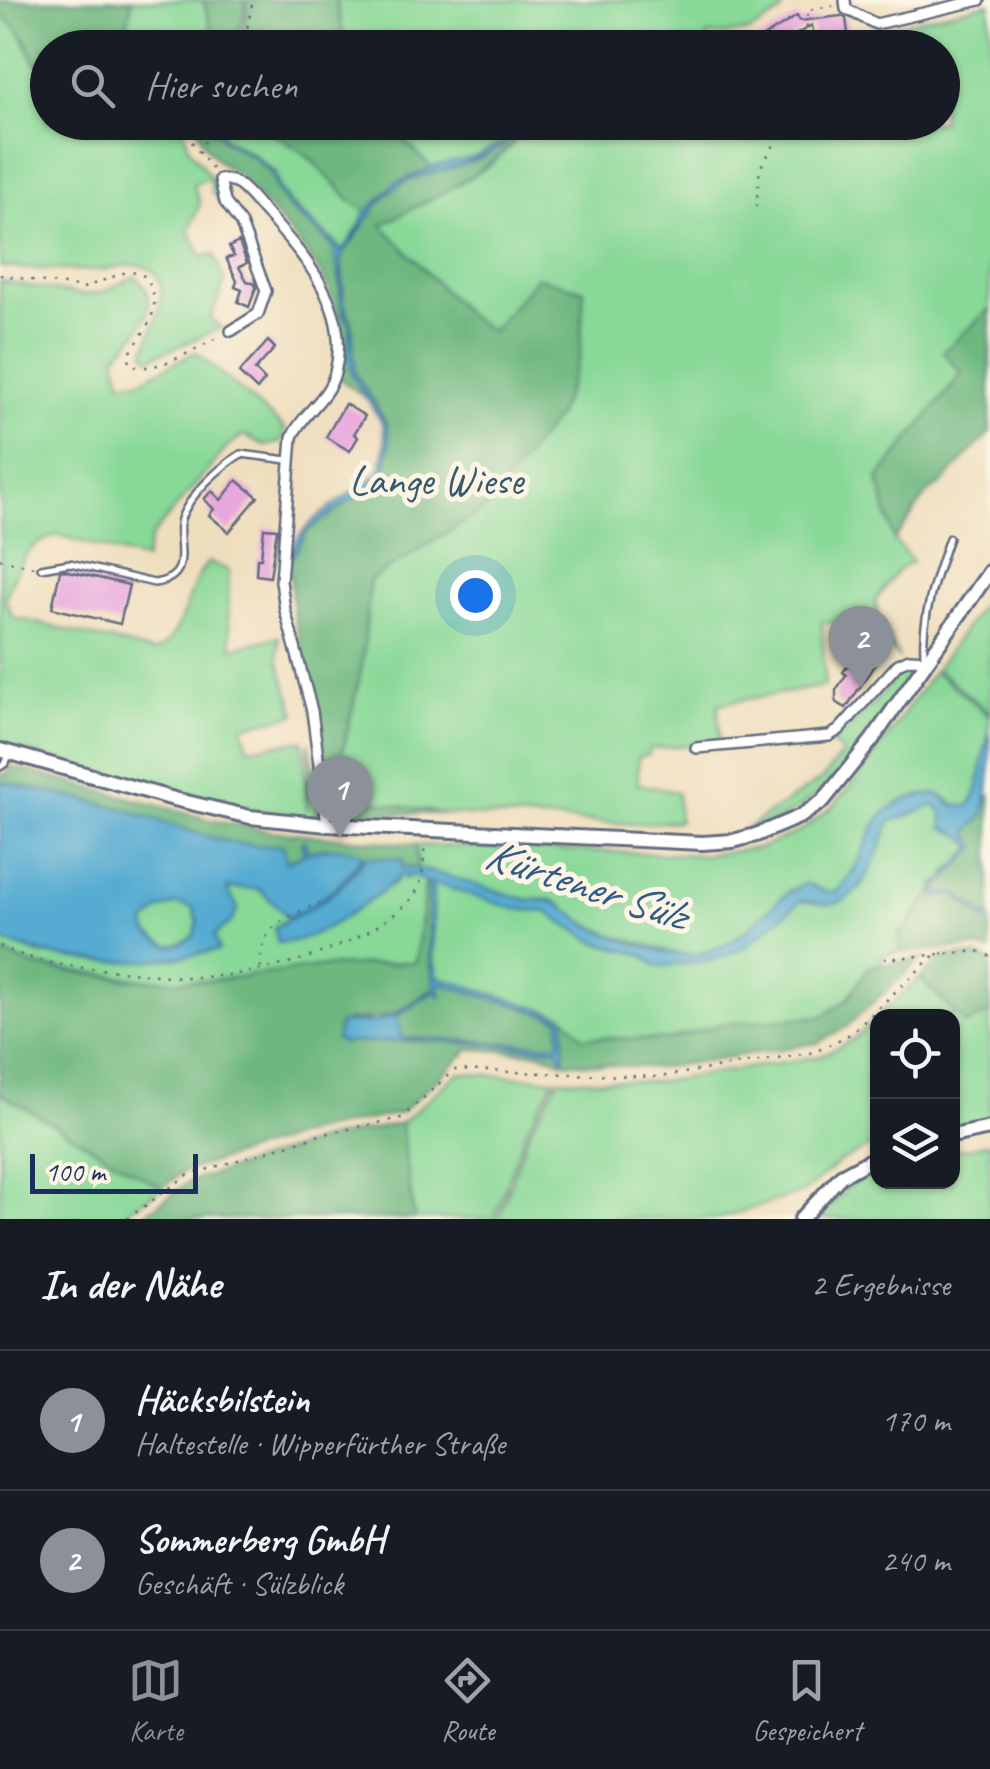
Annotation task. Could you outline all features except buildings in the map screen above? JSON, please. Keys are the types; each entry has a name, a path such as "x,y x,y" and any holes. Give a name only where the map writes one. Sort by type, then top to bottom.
{"main road":[{"path":"4,752 231,812 327,825 702,844 733,842 801,816 823,801 872,740 990,572"},
{"path":"960,1134 990,1128"},
{"path":"802,1219 841,1176 870,1160"}],"street":[{"path":"846,4 876,24 980,0"},
{"path":"232,330 258,314 266,291 241,224 225,202 220,179 229,179 244,189 309,261 336,323 335,376 292,438 281,582 312,710 327,825"},
{"path":"696,748 828,736 839,730 898,664 910,659 926,660"}],"lane":[{"path":"40,568 70,564 154,584 166,582 174,575 184,550 180,522 218,472 241,454 291,460"},
{"path":"926,660 924,624 949,538"},
{"path":"0,767 6,763 4,752"}],"path":[{"path":"247,30 253,0"},
{"path":"807,30 807,10 846,4"},
{"path":"193,140 220,179"},
{"path":"200,155 206,140"},
{"path":"756,207 760,168 777,140"},
{"path":"0,275 83,288 126,272 140,273 152,285 156,302 149,324 129,355 130,365 140,369 232,330"},
{"path":"0,559 40,568"},
{"path":"0,946 26,958 101,970 192,977 313,957 362,936 414,895 420,882 425,830"},
{"path":"261,968 260,948 272,926 328,898"},
{"path":"884,959 978,951 990,956"},
{"path":"126,1219 186,1176 320,1135 401,1118 454,1070 659,1077 814,1052 852,1033 942,953"}],"green space":[{"path":"0,0 132,0 126,30 30,30 30,50 25,38 0,12"},
{"path":"132,0 203,0 211,27 211,30 126,30"},
{"path":"203,0 244,0 245,12 239,30 211,30"},
{"path":"247,0 336,0 342,30 242,30"},
{"path":"336,0 784,0 781,13 752,30 342,30"},
{"path":"990,3 990,309 943,352 962,373 878,479 894,540 913,562 898,570 875,601 879,619 899,658 865,631 822,622 825,686 718,704 720,742 649,749 649,755 638,757 638,784 677,792 679,821 633,824 444,814 354,798 340,763 362,666 370,580 485,509 537,277 492,331 468,316 381,225 476,174 516,140 960,140 960,30 877,29"},
{"path":"0,12 17,28 30,52 30,140 187,140 214,181 223,207 212,192 210,178 193,184 200,204 189,230 202,257 214,254 225,281 210,319 222,328 150,358 144,352 158,313 161,286 157,275 147,268 0,267"},
{"path":"203,140 226,140 257,159 273,177 289,207 331,244 338,260 340,296 346,312 342,313 351,325 353,370 367,399 339,378 342,345 338,316 315,266 238,174 211,153"},
{"path":"226,140 288,140 368,212 346,247 339,251 289,203 254,155"},
{"path":"283,140 403,140 432,168 395,183 368,212 353,203 309,157"},
{"path":"403,140 506,140 473,158 432,168"},
{"name":"Lange Wiese","path":"515,140 477,172 382,225 468,316 492,331 537,277 584,290 580,356 558,415 485,509 370,580 362,666 340,763 354,783 354,798 444,814 344,813 330,800 318,711 294,617 289,563 308,530 384,477 389,440 376,405 355,373 341,254 379,202 395,188"},
{"path":"135,276 149,297 149,307 140,328 116,356 121,381 139,381 196,352 285,429 281,442 266,446 244,435 230,444 151,537 145,560 58,535 29,551 5,599 13,617 154,652 173,635 208,562 229,570 232,648 279,637 278,660 296,714 243,726 248,748 303,741 307,810 309,742 320,803 319,811 309,819 215,803 0,744 0,281 82,295 101,293"},
{"path":"990,309 990,432 927,494 894,540 878,479 962,373 943,352"},
{"path":"990,593 990,713 936,669"},
{"path":"903,666 912,669 861,745 822,790 772,822 742,831 822,779 843,753 830,741 850,727 892,682 888,677"},
{"path":"934,671 990,716 973,801 962,806 933,794 893,806 881,817 849,877 836,892 812,885 790,890 736,941 697,955 678,954 610,934 584,922 553,900 526,899 418,869 416,845 703,855 760,848 800,831 831,808 858,778"},
{"path":"9,766 216,821 271,831 416,845 418,869 401,867 402,860 365,857 340,888 308,911 348,877 328,847 307,853 305,841 302,842 305,854 285,862 282,845 221,840 123,809 0,781 0,774 7,775"},
{"path":"990,794 990,919 956,893 936,894 937,885 948,879 976,847 968,833"},
{"path":"935,805 943,813 943,828 963,836 973,847 947,872 946,878 935,884 899,935 901,952 882,955 882,963 868,968 848,999 823,1016 721,1024 668,1040 583,1037 564,1016 438,977 433,958 433,882 515,909 547,912 595,942 643,955 657,967 711,961 801,901 842,901 861,887 890,822"},
{"path":"400,874 426,878 416,962 319,967 208,981 150,980 34,966 0,952 0,940 39,954 131,962 214,936 232,921 226,888 259,889 288,916 293,915 274,927 346,917"},
{"path":"426,878 435,987 394,1013 347,1020 336,1040 420,1040 557,1049 562,1054 561,1061 541,1053 470,1049 400,1113 319,1130 184,1171 162,1188 0,1093 0,952 53,969 128,979 208,981 319,967 416,962"},
{"path":"934,890 934,896 955,895 990,924 990,951 978,947 901,952 899,935"},
{"path":"178,904 193,908 198,922 194,936 170,945 148,933 146,923 159,910"},
{"path":"977,956 990,960 990,1013 966,1024 960,1018 960,1009 951,1009 920,978 943,957"},
{"path":"922,958 845,1028 817,1043 659,1068 564,1062 564,1016 584,1037 668,1040 721,1024 823,1016 848,999 868,968"},
{"path":"920,978 951,1009 886,1009"},
{"path":"438,982 560,1019 559,1046 403,1038 396,1017 436,990"},
{"path":"990,1013 990,1119 960,1125 960,1018 966,1024"},
{"path":"870,1024 870,1146 839,1162 804,1192 718,1219 498,1219 529,1131 559,1079 659,1082 821,1056 854,1039"},
{"path":"458,1073 555,1079 526,1130 494,1219 414,1219 401,1123"},
{"path":"0,1093 162,1188 115,1219 0,1219"},
{"path":"401,1123 414,1219 138,1219 189,1182 322,1140"},
{"path":"990,1143 990,1219 816,1219 856,1180 870,1173 870,1189 960,1189 960,1149"}],"water":[{"path":"223,140 254,155 275,173 279,189 289,203 337,244 339,250 346,247 363,216 395,183 438,165 473,158 503,146 478,159 414,178 395,188 341,254 344,304 352,324 355,373 386,423 389,440 385,477 308,530 289,563 300,535 312,523 382,470 385,440 383,424 352,375 348,353 351,325 341,305 333,245 287,205 277,190 272,174 253,157"},
{"path":"990,734 985,807 968,834 977,847 948,879 938,885 936,893 956,893 990,919 990,924 956,895 934,897 935,884 946,878 947,872 973,847 963,836 943,827 943,813 935,805 890,822 870,870 844,900 833,904 801,901 744,948 711,961 657,967 643,955 595,942 547,912 515,909 433,883 433,958 438,977 564,1016 564,1062 557,1049 420,1040 336,1040 339,1023 375,1022 395,1015 435,987 430,958 428,882 400,875 325,929 278,943 274,927 336,891 365,857 402,860 402,867 528,900 554,902 582,921 623,939 656,950 699,954 730,942 805,883 836,892 850,876 873,829 894,805 939,794 952,805 969,806 977,789","holes":["439,983 560,1018 559,1045 403,1038 396,1017 435,990 440,996"]},
{"path":"0,781 123,809 222,840 283,845 286,862 304,854 302,841 308,853 336,848 363,855 330,892 288,917 259,889 227,888 238,908 232,921 214,936 219,950 164,959 81,960 0,940","holes":["178,904 193,908 198,922 194,936 186,941 170,945 148,933 146,923 159,910"]}],"place":[{"name":"Sommerberg GmbH","path":"861,688"},
{"name":"Häcksbilstein","path":"340,838"}],"water label":[{"name":"Kürtener Sülz","path":"586,883"}]}
